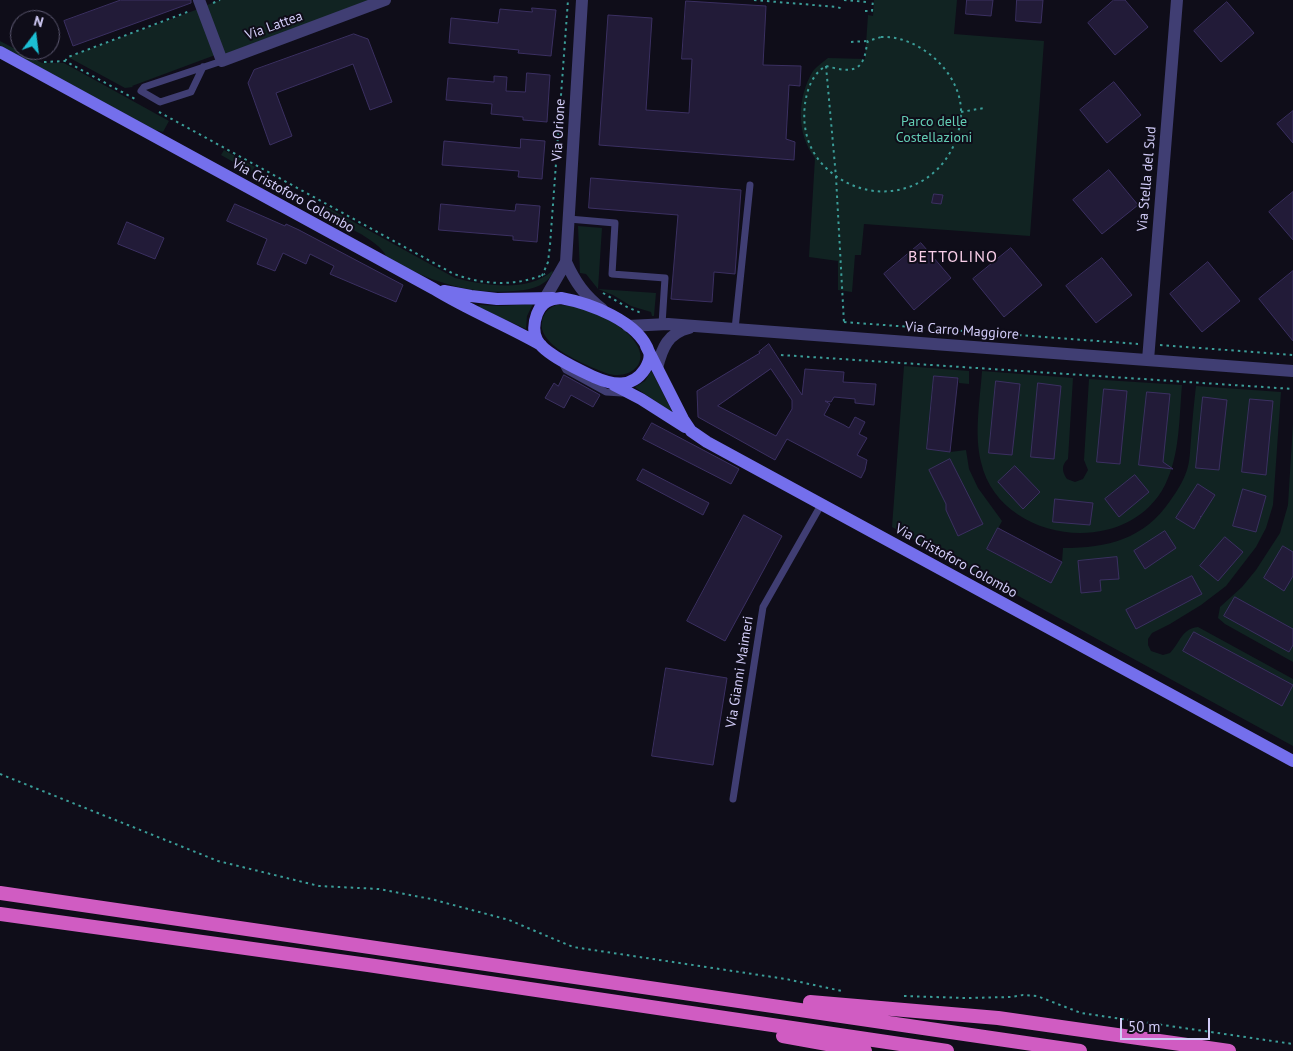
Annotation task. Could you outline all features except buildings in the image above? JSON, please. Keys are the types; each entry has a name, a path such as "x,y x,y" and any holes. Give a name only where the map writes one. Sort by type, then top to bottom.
{"highway":[{"path":"0,893 1080,1051"},
{"path":"0,914 368,965 947,1051"},
{"path":"502,967 628,976 779,999 851,1007 998,1018 1229,1051"},
{"path":"519,988 608,1007 865,1051"}],"main road":[{"name":"Via Cristoforo Colombo","path":"0,52 456,302 545,348 578,369 632,394 707,442 1293,761"},
{"name":"Via Cristoforo Colombo","path":"434,289 483,298 542,302 560,298 603,310 628,326 646,346 655,360 676,408 691,431"},
{"path":"542,302 535,319 535,332 545,348"},
{"path":"609,383 629,382 642,373 655,360"}],"street":[{"name":"Via Lattea","path":"222,61 363,4 385,0"},
{"name":"Via Orione","path":"566,262 582,0"},
{"name":"Via Stella del Sud","path":"1148,360 1177,0"},
{"path":"200,4 222,61"},
{"path":"542,302 566,262"},
{"path":"566,262 578,286 587,298 603,310"},
{"name":"Via Carro Maggiore","path":"628,326 662,324 695,326 1293,371"},
{"path":"655,360 667,342 677,332 695,326"}],"lane":[{"name":"Via Lattea","path":"203,68 191,92 160,102 141,91 144,87 222,61"},
{"path":"735,329 750,185"},
{"path":"569,219 615,223 612,274 665,278 662,324"},
{"path":"545,348 561,361 566,370 606,392 632,394"},
{"name":"Via Gianni Maimeri","path":"733,799 763,606 821,504"}],"path":[{"path":"65,61 68,57 200,4 220,0"},
{"path":"542,276 548,262 550,245 568,0"},
{"path":"754,0 843,9"},
{"path":"844,0 867,2 867,0"},
{"path":"865,11 872,11 874,0"},
{"path":"851,42 892,37 925,50 941,64 952,80 958,96 961,112 959,126 948,155 930,175 919,183 894,192 858,188 836,177 820,162 809,146 805,128 804,110 807,95 816,73 826,66 847,70 860,65 863,61 868,41"},
{"path":"826,66 836,177 845,337"},
{"path":"961,112 984,108"},
{"path":"844,322 1293,355"},
{"path":"781,355 1293,389"},
{"path":"0,774 218,861 236,866 319,886 379,889 431,899 509,920 574,948 592,949 767,976 850,992"},
{"path":"897,996 966,998 1037,996 1081,1013 1293,1044"}],"green space":[{"path":"220,0 385,0 222,61 202,7"},
{"name":"Parco delle Costellazioni","path":"874,0 957,0 954,34 1044,41 1030,236 864,224 861,255 855,255 852,292 838,290 838,261 809,257 815,158 804,138 801,115 804,92 813,71 818,66 828,58 865,59 868,15 873,16"},
{"path":"201,8 218,54 133,87 125,88 68,57"},
{"path":"0,41 10,46 10,51 0,46"},
{"path":"26,60 36,60 42,63 64,63 169,121 163,132 155,130"},
{"path":"224,150 255,167 251,172 221,155"},
{"path":"323,205 455,278 492,285 518,285 542,278 553,272 542,284 520,291 480,291 447,284 431,279 386,256 382,250 366,237 319,212"},
{"path":"578,226 602,228 598,289 586,274 580,273"},
{"path":"598,289 656,293 654,316 652,316 651,312 631,306 613,295"},
{"path":"533,304 527,316 526,329 478,307 480,305"},
{"path":"556,305 590,312 614,323 624,330 638,347 640,354 640,361 633,371 620,375 606,373 565,354 555,347 547,339 543,331 542,322 547,311"},
{"path":"904,366 969,371 969,384 959,383 959,378 934,376 927,449 950,452 966,450 969,469 978,488 1002,521 987,549 1050,583 1062,562 1063,548 1095,546 1124,539 1137,533 1149,524 1170,501 1182,482 1188,467 1196,386 1281,392 1273,505 1266,528 1256,547 1226,586 1201,605 1152,633 1148,639 1148,645 1151,651 1163,655 1170,653 1184,633 1198,627 1293,679 1293,746 892,527"},
{"path":"651,371 673,413 635,387 645,381"},
{"path":"982,371 1073,378 1068,459 1063,469 1067,479 1075,482 1083,479 1088,470 1084,460 1089,379 1182,385 1174,462 1165,485 1147,509 1123,524 1095,532 1066,532 1037,525 1012,510 993,489 981,462 978,428"},
{"path":"1293,423 1293,662 1225,624 1218,618 1220,607 1242,587 1256,570 1280,533 1288,505"}],"district":[{"name":"BETTOLINO","path":"953,257"}]}
